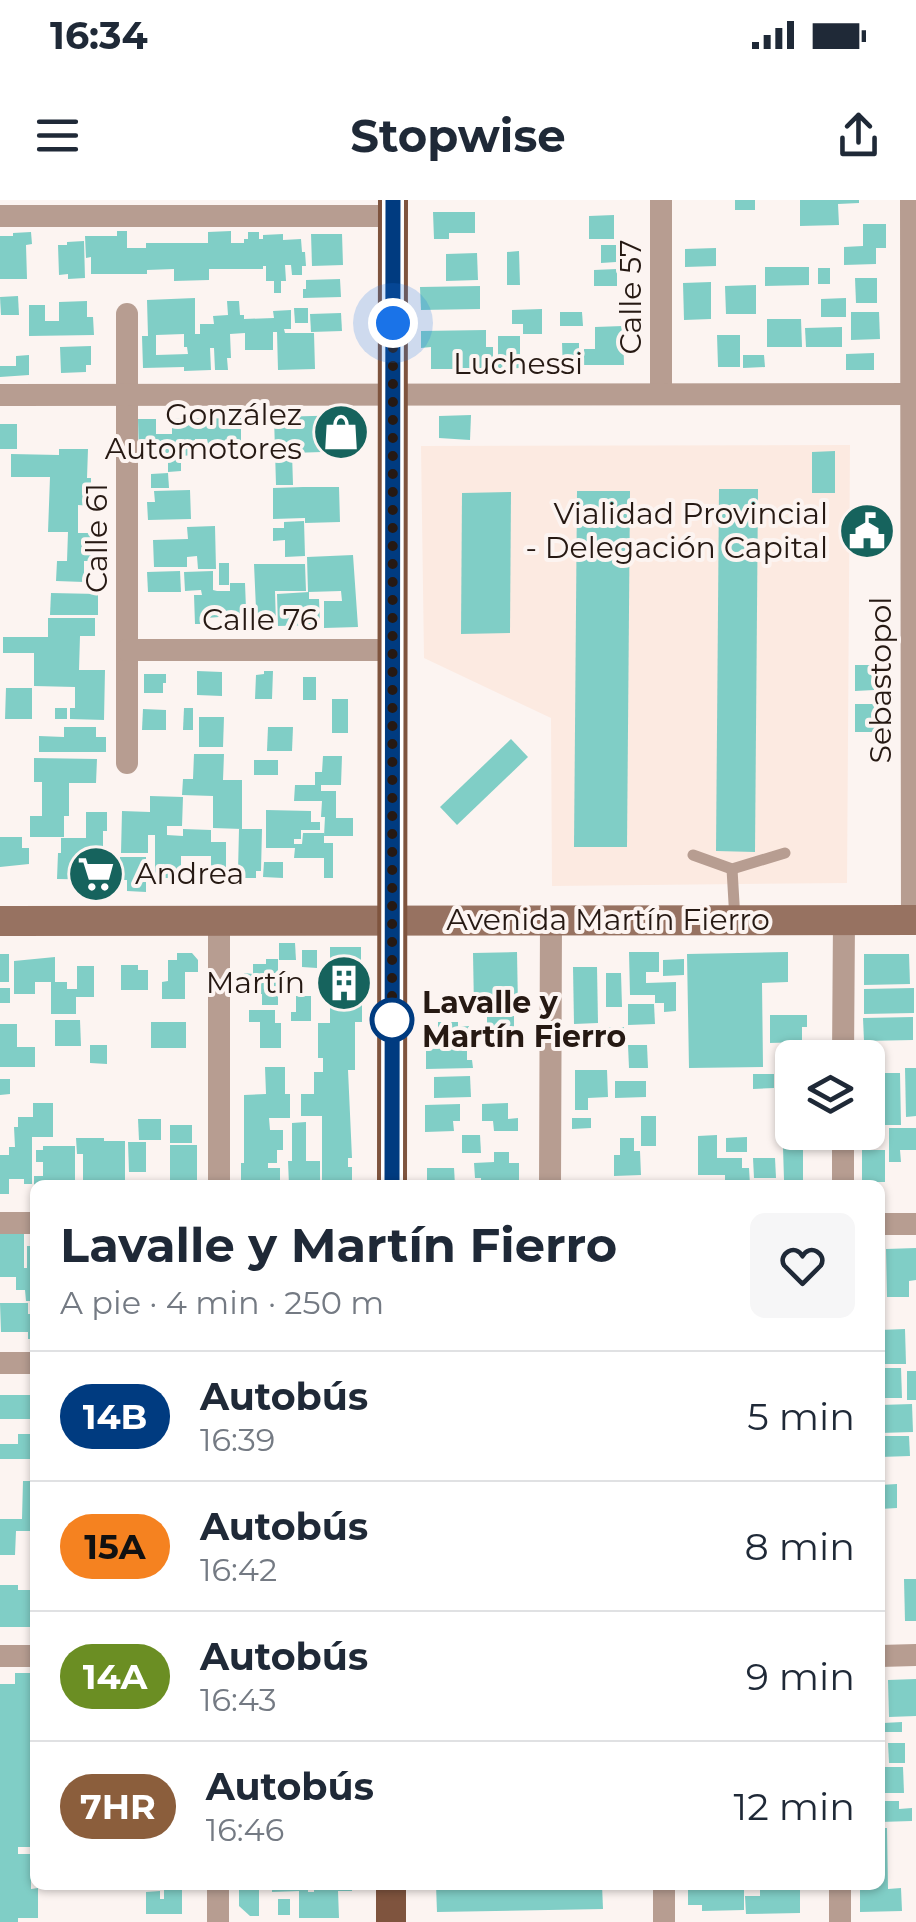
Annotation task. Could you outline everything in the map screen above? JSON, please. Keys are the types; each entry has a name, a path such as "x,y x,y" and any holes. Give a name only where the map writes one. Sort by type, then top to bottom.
{"main road":[{"path":"392,1180 393,208"},
{"name":"Avenida Martín Fierro","path":"0,920 914,920"},
{"path":"391,1890 391,1922"}],"street":[{"name":"Calle 57","path":"661,200 661,394"},
{"name":"Sebastopol","path":"911,200 914,920"},
{"path":"0,216 393,208"},
{"name":"Calle 61","path":"127,314 127,763"},
{"name":"Luchessi","path":"0,395 913,394"},
{"name":"Calle 76","path":"127,650 392,650"},
{"path":"219,920 219,1180"},
{"path":"550,920 550,1180"},
{"path":"843,1040 844,920"},
{"path":"843,1150 843,1180"},
{"path":"0,1223 30,1223"},
{"path":"885,1224 916,1224"},
{"path":"0,1363 30,1364"},
{"path":"0,1656 30,1656"},
{"path":"885,1656 916,1656"},
{"path":"218,1890 218,1922"},
{"path":"664,1890 664,1922"},
{"path":"840,1890 840,1922"}],"lane":[{"path":"693,856 732,869 785,852"},
{"path":"732,869 734,920"}],"shaded area":[{"path":"850,445 847,883 552,886 551,718 424,658 421,446"}],"building":[{"path":"735,200 755,200 755,210 735,210"},
{"path":"800,200 859,203 838,204 839,225 800,226"},
{"path":"433,212 475,212 475,233 449,233 449,239 434,239"},
{"path":"614,215 614,239 589,239 589,216"},
{"path":"863,224 886,224 886,248 876,248 876,264 844,265 844,247 863,246"},
{"path":"117,231 127,231 127,248 146,248 146,243 208,243 208,232 231,231 231,243 244,243 248,232 259,232 259,239 263,235 283,234 283,240 301,239 306,266 302,266 302,275 292,275 291,265 285,265 286,281 281,281 281,293 274,293 274,281 266,281 266,266 209,269 209,280 174,281 174,269 147,270 147,274 91,274 85,236 117,236"},
{"path":"31,232 32,244 26,245 27,279 0,279 0,236"},
{"path":"311,234 342,234 343,265 312,266"},
{"path":"84,241 85,278 59,275 58,245"},
{"path":"601,245 616,245 616,262 601,263"},
{"path":"716,248 716,266 685,267 685,249"},
{"path":"519,251 520,285 507,285 507,252"},
{"path":"477,253 478,280 446,281 446,254"},
{"path":"765,267 809,267 809,285 765,286"},
{"path":"818,268 830,268 830,284 818,284"},
{"path":"617,269 617,286 594,286 594,270"},
{"path":"855,278 877,278 877,303 856,303"},
{"path":"340,279 341,297 303,298 306,280"},
{"path":"711,282 711,319 684,320 683,283"},
{"path":"756,285 756,314 726,314 725,286"},
{"path":"480,286 480,309 421,310 420,287"},
{"path":"18,296 19,315 1,315 0,297"},
{"path":"195,298 195,334 200,334 200,324 214,324 213,316 228,315 227,301 239,301 244,319 274,318 273,311 291,310 291,329 284,329 285,333 314,333 315,369 278,370 277,332 273,332 273,350 245,350 245,333 230,334 228,370 215,370 214,348 210,348 211,370 143,368 142,336 148,336 147,300","holes":["184,334 188,354 156,355 156,335"]},
{"path":"846,298 846,317 821,317 821,299"},
{"path":"87,301 87,317 93,317 94,335 29,336 29,305 45,305 45,321 59,321 59,302"},
{"path":"294,308 308,308 308,323 295,323"},
{"path":"542,309 542,334 523,334 523,324 512,324 512,310"},
{"path":"560,312 582,312 583,326 560,326"},
{"path":"851,312 879,312 880,339 851,340"},
{"path":"341,313 342,331 311,332 310,314"},
{"path":"767,319 801,319 802,347 767,347"},
{"path":"623,326 624,365 584,365 584,349 595,349 595,327"},
{"path":"842,327 842,347 806,347 805,328"},
{"path":"486,330 486,347 493,347 493,369 431,369 431,347 421,348 421,331"},
{"path":"717,335 740,335 740,367 718,367"},
{"path":"498,336 520,336 520,368 498,369"},
{"path":"562,343 579,343 579,371 563,371"},
{"path":"91,346 91,365 86,365 86,372 61,373 60,347"},
{"path":"874,353 874,370 846,370 846,354"},
{"path":"29,355 29,375 0,377 0,366 16,366 16,356"},
{"path":"743,355 764,355 765,367 743,368"},
{"path":"351,415 352,451 292,453 293,485 276,485 274,417"},
{"path":"471,415 470,440 439,438 439,416"},
{"path":"241,418 241,443 208,444 207,439 195,439 195,455 181,456 181,471 168,472 168,456 139,457 138,419 156,419 156,434 172,434 172,419"},
{"path":"0,424 17,424 17,449 0,449"},
{"path":"59,449 88,449 91,506 78,505 78,533 98,533 98,561 84,561 84,582 56,581 57,561 67,561 68,532 48,532 50,477 11,477 11,454 59,455"},
{"path":"835,451 835,493 812,493 812,452"},
{"path":"168,473 169,488 151,488 151,474"},
{"path":"339,487 340,522 273,519 273,488"},
{"path":"719,489 758,489 755,852 716,851"},
{"path":"190,490 191,519 148,520 147,502 155,502 154,491"},
{"path":"577,491 630,491 627,847 574,847"},
{"path":"511,492 510,633 461,634 462,493"},
{"path":"857,511 875,511 875,545 857,545"},
{"path":"304,521 305,556 285,557 285,540 273,541 273,528 284,528 284,522"},
{"path":"215,526 216,569 198,569 197,556 187,557 187,567 154,567 153,540 188,539 187,527"},
{"path":"353,555 358,627 324,628 324,601 342,601 341,591 308,592 307,557"},
{"path":"219,563 229,563 229,585 219,585"},
{"path":"254,564 305,564 306,591 275,591 276,625 247,626 247,621 219,617 207,618 207,624 195,624 194,595 202,595 201,590 185,591 184,572 213,571 213,590 217,591 230,591 230,583 245,583 246,609 256,609"},
{"path":"180,571 181,592 148,592 147,572"},
{"path":"309,592 309,599 319,599 320,625 278,626 277,594"},
{"path":"51,593 98,594 98,615 50,615"},
{"path":"48,618 95,618 95,636 80,636 79,670 105,670 104,720 70,719 70,708 75,708 75,687 34,686 34,653 3,653 3,637 48,637"},
{"path":"855,665 873,665 874,690 855,691"},
{"path":"197,671 222,672 222,696 197,695"},
{"path":"273,671 272,699 255,699 256,675"},
{"path":"144,674 166,674 163,693 144,693"},
{"path":"303,677 316,677 316,700 303,700"},
{"path":"6,688 32,688 32,719 5,719"},
{"path":"332,699 348,699 348,733 332,733"},
{"path":"855,704 875,704 875,732 855,732"},
{"path":"55,708 67,708 67,719 55,719"},
{"path":"184,708 193,708 193,730 183,730"},
{"path":"143,709 166,710 166,730 142,730"},
{"path":"199,717 224,717 223,747 199,747"},
{"path":"64,727 96,727 96,737 106,737 106,752 39,752 39,736 64,737"},
{"path":"268,727 293,727 292,751 267,751"},
{"path":"511,739 528,757 457,825 440,807"},
{"path":"194,754 224,754 223,780 242,780 242,829 213,828 213,796 182,795 183,779 193,779"},
{"path":"323,756 342,756 341,785 321,785 321,791 336,791 336,818 353,818 353,836 324,836 322,801 294,801 295,785 315,785 315,772 322,772"},
{"path":"34,758 97,759 96,783 69,783 69,816 64,816 64,837 30,837 30,816 42,816 42,782 34,782"},
{"path":"254,760 278,760 278,775 254,775"},
{"path":"150,796 183,797 182,826 167,826 167,835 183,836 183,829 211,830 211,842 226,842 226,869 211,869 211,856 181,856 181,878 155,878 155,835 148,835 148,853 121,853 122,811 150,812"},
{"path":"266,810 311,811 311,822 320,822 320,830 301,830 301,839 294,839 294,844 302,844 303,833 324,833 324,843 333,843 333,878 324,878 324,858 294,858 295,848 266,848"},
{"path":"86,812 107,812 103,861 116,862 116,880 57,879 61,838 86,838"},
{"path":"239,829 262,829 261,871 256,871 256,878 243,878 243,871 238,871"},
{"path":"0,837 22,837 22,848 29,848 29,864 0,867"},
{"path":"120,857 146,857 146,892 127,891 127,880 120,880"},
{"path":"264,862 283,862 283,878 263,877"},
{"path":"279,943 295,943 296,960 279,960"},
{"path":"330,947 361,947 358,1004 362,1003 362,1022 355,1022 355,1070 348,1070 352,1158 348,1158 348,1167 352,1167 352,1180 322,1180 322,1116 301,1116 301,1094 314,1094 314,1072 323,1072 323,1058 318,1058 318,1023 330,1023"},
{"path":"302,950 317,950 317,968 302,967"},
{"path":"517,952 518,1007 474,1008 473,953"},
{"path":"629,952 659,952 659,972 646,972 646,983 676,982 676,1011 664,1012 664,1003 655,1003 655,995 630,995"},
{"path":"788,952 788,982 762,983 763,1067 689,1068 687,954"},
{"path":"177,953 192,953 198,960 198,972 185,972 185,999 162,999 162,982 168,981 168,960 177,960"},
{"path":"0,954 9,954 9,982 0,982"},
{"path":"864,954 909,954 910,984 864,985"},
{"path":"55,957 55,982 67,982 67,989 77,989 77,966 94,966 94,997 76,997 76,1014 51,1014 51,982 35,982 35,994 14,994 14,961"},
{"path":"266,959 278,959 278,1005 262,1005 262,994 244,994 244,973 253,974 253,964 266,964"},
{"path":"684,959 684,975 663,976 663,960"},
{"path":"121,965 138,965 138,970 148,970 148,990 121,990"},
{"path":"573,967 597,967 598,1023 574,1024"},
{"path":"606,973 621,973 622,1007 606,1007"},
{"path":"0,988 10,988 10,1003 0,1003"},
{"path":"914,988 914,1013 864,1014 864,989"},
{"path":"296,996 311,996 311,1021 291,1021 291,1012 296,1012"},
{"path":"628,1004 654,1004 655,1024 628,1025"},
{"path":"249,1010 275,1010 275,1023 281,1023 281,1048 260,1048 260,1022 249,1022"},
{"path":"770,1015 807,1015 802,1040 770,1043"},
{"path":"514,1016 514,1042 487,1042 487,1017"},
{"path":"913,1017 913,1040 864,1040 863,1018"},
{"path":"55,1020 80,1020 81,1046 55,1046"},
{"path":"151,1022 186,1022 186,1048 151,1048"},
{"path":"438,1022 469,1026 469,1041 438,1042"},
{"path":"0,1024 17,1024 17,1047 35,1047 35,1067 0,1067"},
{"path":"624,1027 624,1044 594,1044 594,1028"},
{"path":"90,1045 107,1045 107,1064 90,1063"},
{"path":"628,1045 647,1045 648,1068 629,1068"},
{"path":"467,1048 467,1060 472,1060 473,1068 426,1069 426,1049"},
{"path":"265,1067 285,1067 290,1118 269,1118 270,1130 283,1130 283,1150 277,1150 277,1163 268,1163 268,1168 280,1168 280,1180 241,1180 244,1095 266,1094"},
{"path":"905,1068 916,1068 916,1116 906,1117"},
{"path":"575,1070 607,1070 608,1097 588,1098 588,1110 575,1110"},
{"path":"885,1073 900,1073 901,1125 885,1125"},
{"path":"753,1074 774,1074 774,1088 753,1089"},
{"path":"470,1076 471,1097 434,1098 434,1077"},
{"path":"0,1079 10,1079 10,1094 0,1095"},
{"path":"615,1081 646,1081 646,1097 615,1098"},
{"path":"33,1103 53,1103 53,1137 32,1137 30,1184 24,1184 24,1179 9,1179 9,1194 0,1194 0,1155 9,1155 9,1147 15,1147 18,1117 33,1117"},
{"path":"508,1103 508,1119 518,1118 518,1131 494,1131 493,1121 482,1121 482,1104"},
{"path":"460,1104 460,1121 453,1121 454,1131 425,1132 425,1105"},
{"path":"641,1116 656,1116 656,1146 641,1146"},
{"path":"572,1118 591,1118 591,1128 572,1129"},
{"path":"138,1119 161,1119 161,1140 139,1140"},
{"path":"306,1122 306,1161 320,1161 320,1180 289,1180 292,1123"},
{"path":"170,1125 192,1125 192,1143 170,1143"},
{"path":"889,1128 916,1128 916,1150 900,1150 901,1162 889,1162"},
{"path":"462,1135 480,1135 481,1153 462,1153"},
{"path":"717,1135 717,1158 742,1158 742,1168 749,1168 750,1180 698,1175 698,1136"},
{"path":"747,1137 747,1152 726,1152 726,1138"},
{"path":"76,1138 125,1141 125,1180 83,1180 83,1154 77,1154"},
{"path":"620,1138 634,1138 634,1151 640,1151 641,1175 614,1176 614,1155 620,1155"},
{"path":"128,1142 146,1142 146,1172 129,1172"},
{"path":"170,1145 197,1145 197,1180 170,1180"},
{"path":"43,1146 75,1146 75,1180 34,1180 34,1176 43,1176 43,1162 36,1162 36,1150 43,1150"},
{"path":"783,1150 803,1150 803,1180 784,1180"},
{"path":"862,1150 885,1150 885,1180 862,1180"},
{"path":"494,1152 509,1152 509,1163 519,1163 519,1180 475,1178 474,1163 494,1162"},
{"path":"753,1158 775,1158 776,1178 754,1178"},
{"path":"427,1168 454,1168 455,1180 427,1180"},
{"path":"0,1228 24,1228 24,1268 30,1246 30,1301 26,1301 25,1290 16,1290 16,1277 0,1277"},
{"path":"916,1248 916,1280 909,1281 909,1297 887,1297 886,1249"},
{"path":"0,1303 28,1303 30,1339 28,1332 1,1332"},
{"path":"905,1329 906,1364 885,1364 885,1330"},
{"path":"885,1368 901,1368 902,1398 885,1398"},
{"path":"907,1371 916,1371 916,1400 907,1400"},
{"path":"0,1395 30,1395 30,1419 0,1419"},
{"path":"912,1404 913,1432 885,1433 885,1405"},
{"path":"18,1434 30,1434 30,1459 0,1459 0,1444 18,1444"},
{"path":"885,1436 909,1436 910,1456 885,1457"},
{"path":"23,1481 30,1481 30,1531 16,1531 15,1555 0,1555 0,1519 22,1519"},
{"path":"897,1484 897,1508 885,1509 885,1485"},
{"path":"904,1579 916,1579 916,1621 905,1621"},
{"path":"0,1585 30,1590 30,1627 0,1627"},
{"path":"15,1673 30,1673 30,1847 18,1847 18,1854 30,1854 30,1890 38,1890 38,1918 0,1922 0,1684 15,1684"},
{"path":"916,1679 916,1716 889,1717 888,1680"},
{"path":"902,1722 902,1732 885,1732 885,1723"},
{"path":"888,1743 905,1743 905,1763 889,1763"},
{"path":"885,1767 903,1767 904,1793 885,1793"},
{"path":"885,1801 899,1801 899,1809 912,1808 912,1821 885,1822"},
{"path":"887,1828 888,1889 901,1888 902,1911 860,1912 860,1890 885,1890"},
{"path":"164,1890 182,1890 182,1914 146,1914 146,1892 160,1891 160,1899 164,1899"},
{"path":"239,1890 259,1890 259,1916 250,1916 239,1906"},
{"path":"272,1890 352,1890 338,1891 339,1918 299,1918 299,1891"},
{"path":"436,1890 602,1890 603,1909 437,1912"},
{"path":"688,1890 744,1890 744,1910 702,1911 702,1905 688,1905"},
{"path":"760,1890 800,1890 800,1913 746,1914 745,1896 760,1896"},
{"path":"278,1899 290,1899 290,1915 278,1915"}],"bus line":[{"name":"14B","path":"392,1180 393,200"}],"place":[{"name":"González Automotores","path":"341,432"},
{"name":"Vialidad Provincial - Delegación Capital","path":"867,531"},
{"name":"Andrea","path":"96,874"},
{"name":"Martín","path":"344,983"},
{"name":"Lavalle y Martín Fierro","path":"392,1020"}],"route":[{"path":"392,1020 392,1026 393,323"}]}
